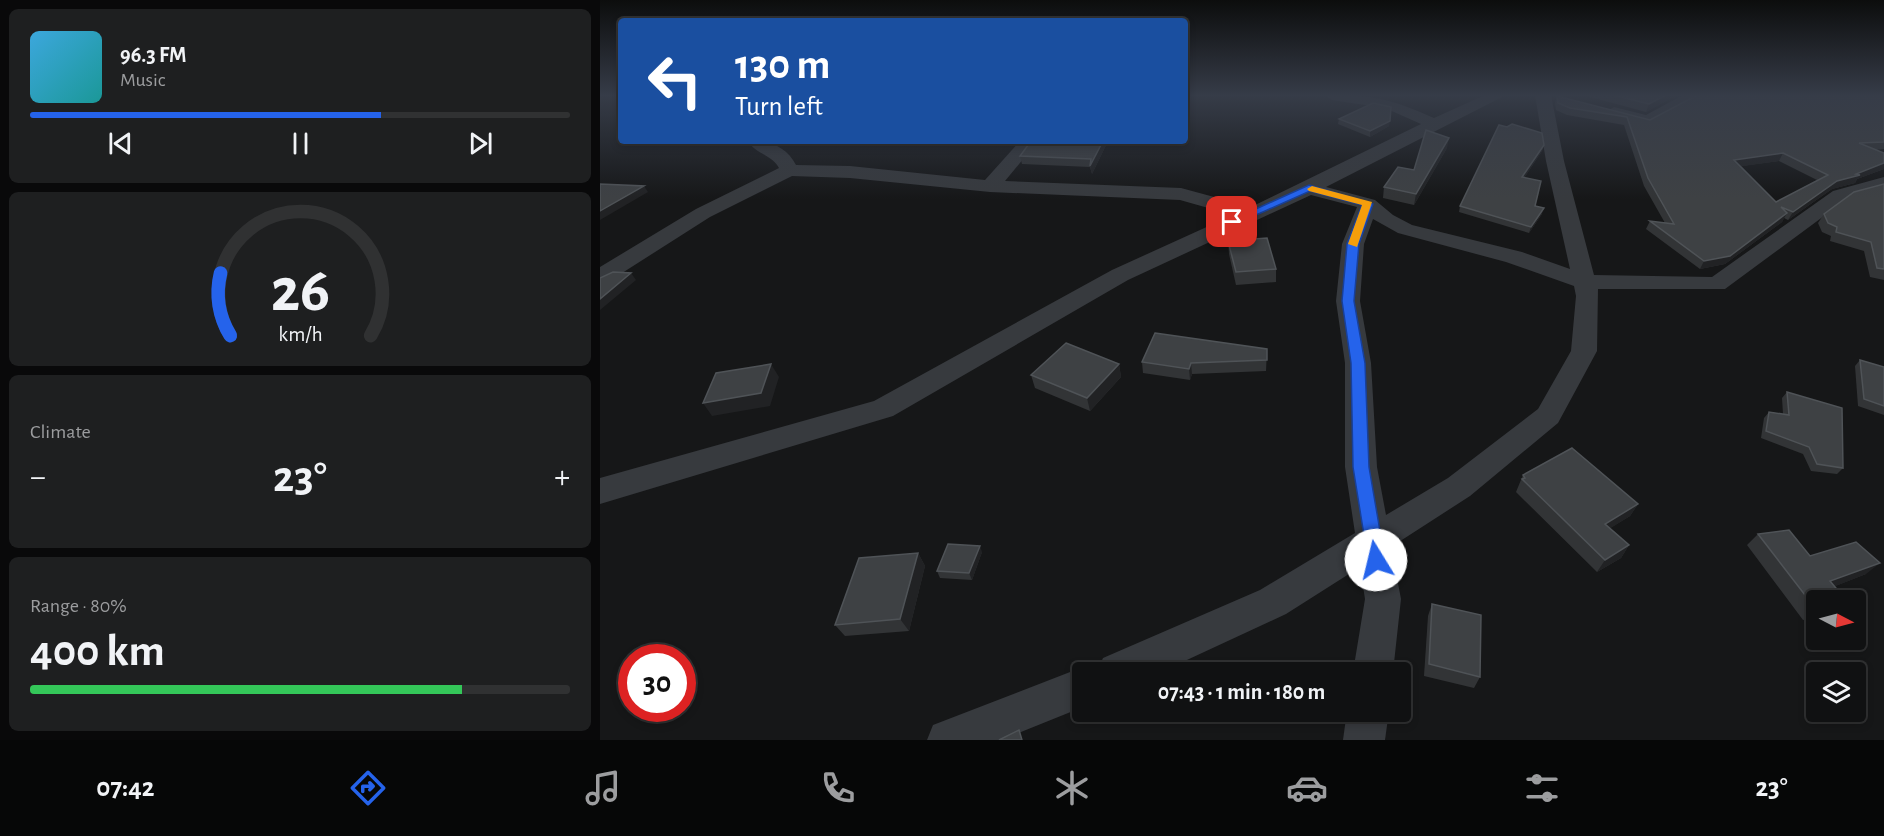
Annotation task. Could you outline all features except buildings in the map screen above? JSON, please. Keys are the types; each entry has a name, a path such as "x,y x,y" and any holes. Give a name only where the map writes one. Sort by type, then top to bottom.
{"street":[{"path":"600,491 883,409 1120,275 1309,188 1423,130"},
{"path":"1139,662 1273,602 1459,487 1548,416 1584,351 1588,296 1555,161 1554,130"},
{"path":"759,144 782,156 789,170"},
{"path":"990,186 1026,144"},
{"path":"600,277 704,213 789,170 850,172 990,186 1181,194 1252,213"},
{"path":"1309,188 1368,204 1386,219 1406,229 1514,257 1585,282 1717,284 1840,195 1884,183"},
{"path":"1368,204 1353,244 1348,301 1358,363 1361,467 1383,599 1374,662"},
{"path":"948,740 1072,691"},
{"path":"1364,740 1366,722"}],"slow traffic":[{"path":"1312,189 1368,204 1353,244"}],"route":[{"path":"1232,222 1309,188 1368,204 1353,244 1348,301 1358,363 1361,467 1376,560"}]}
